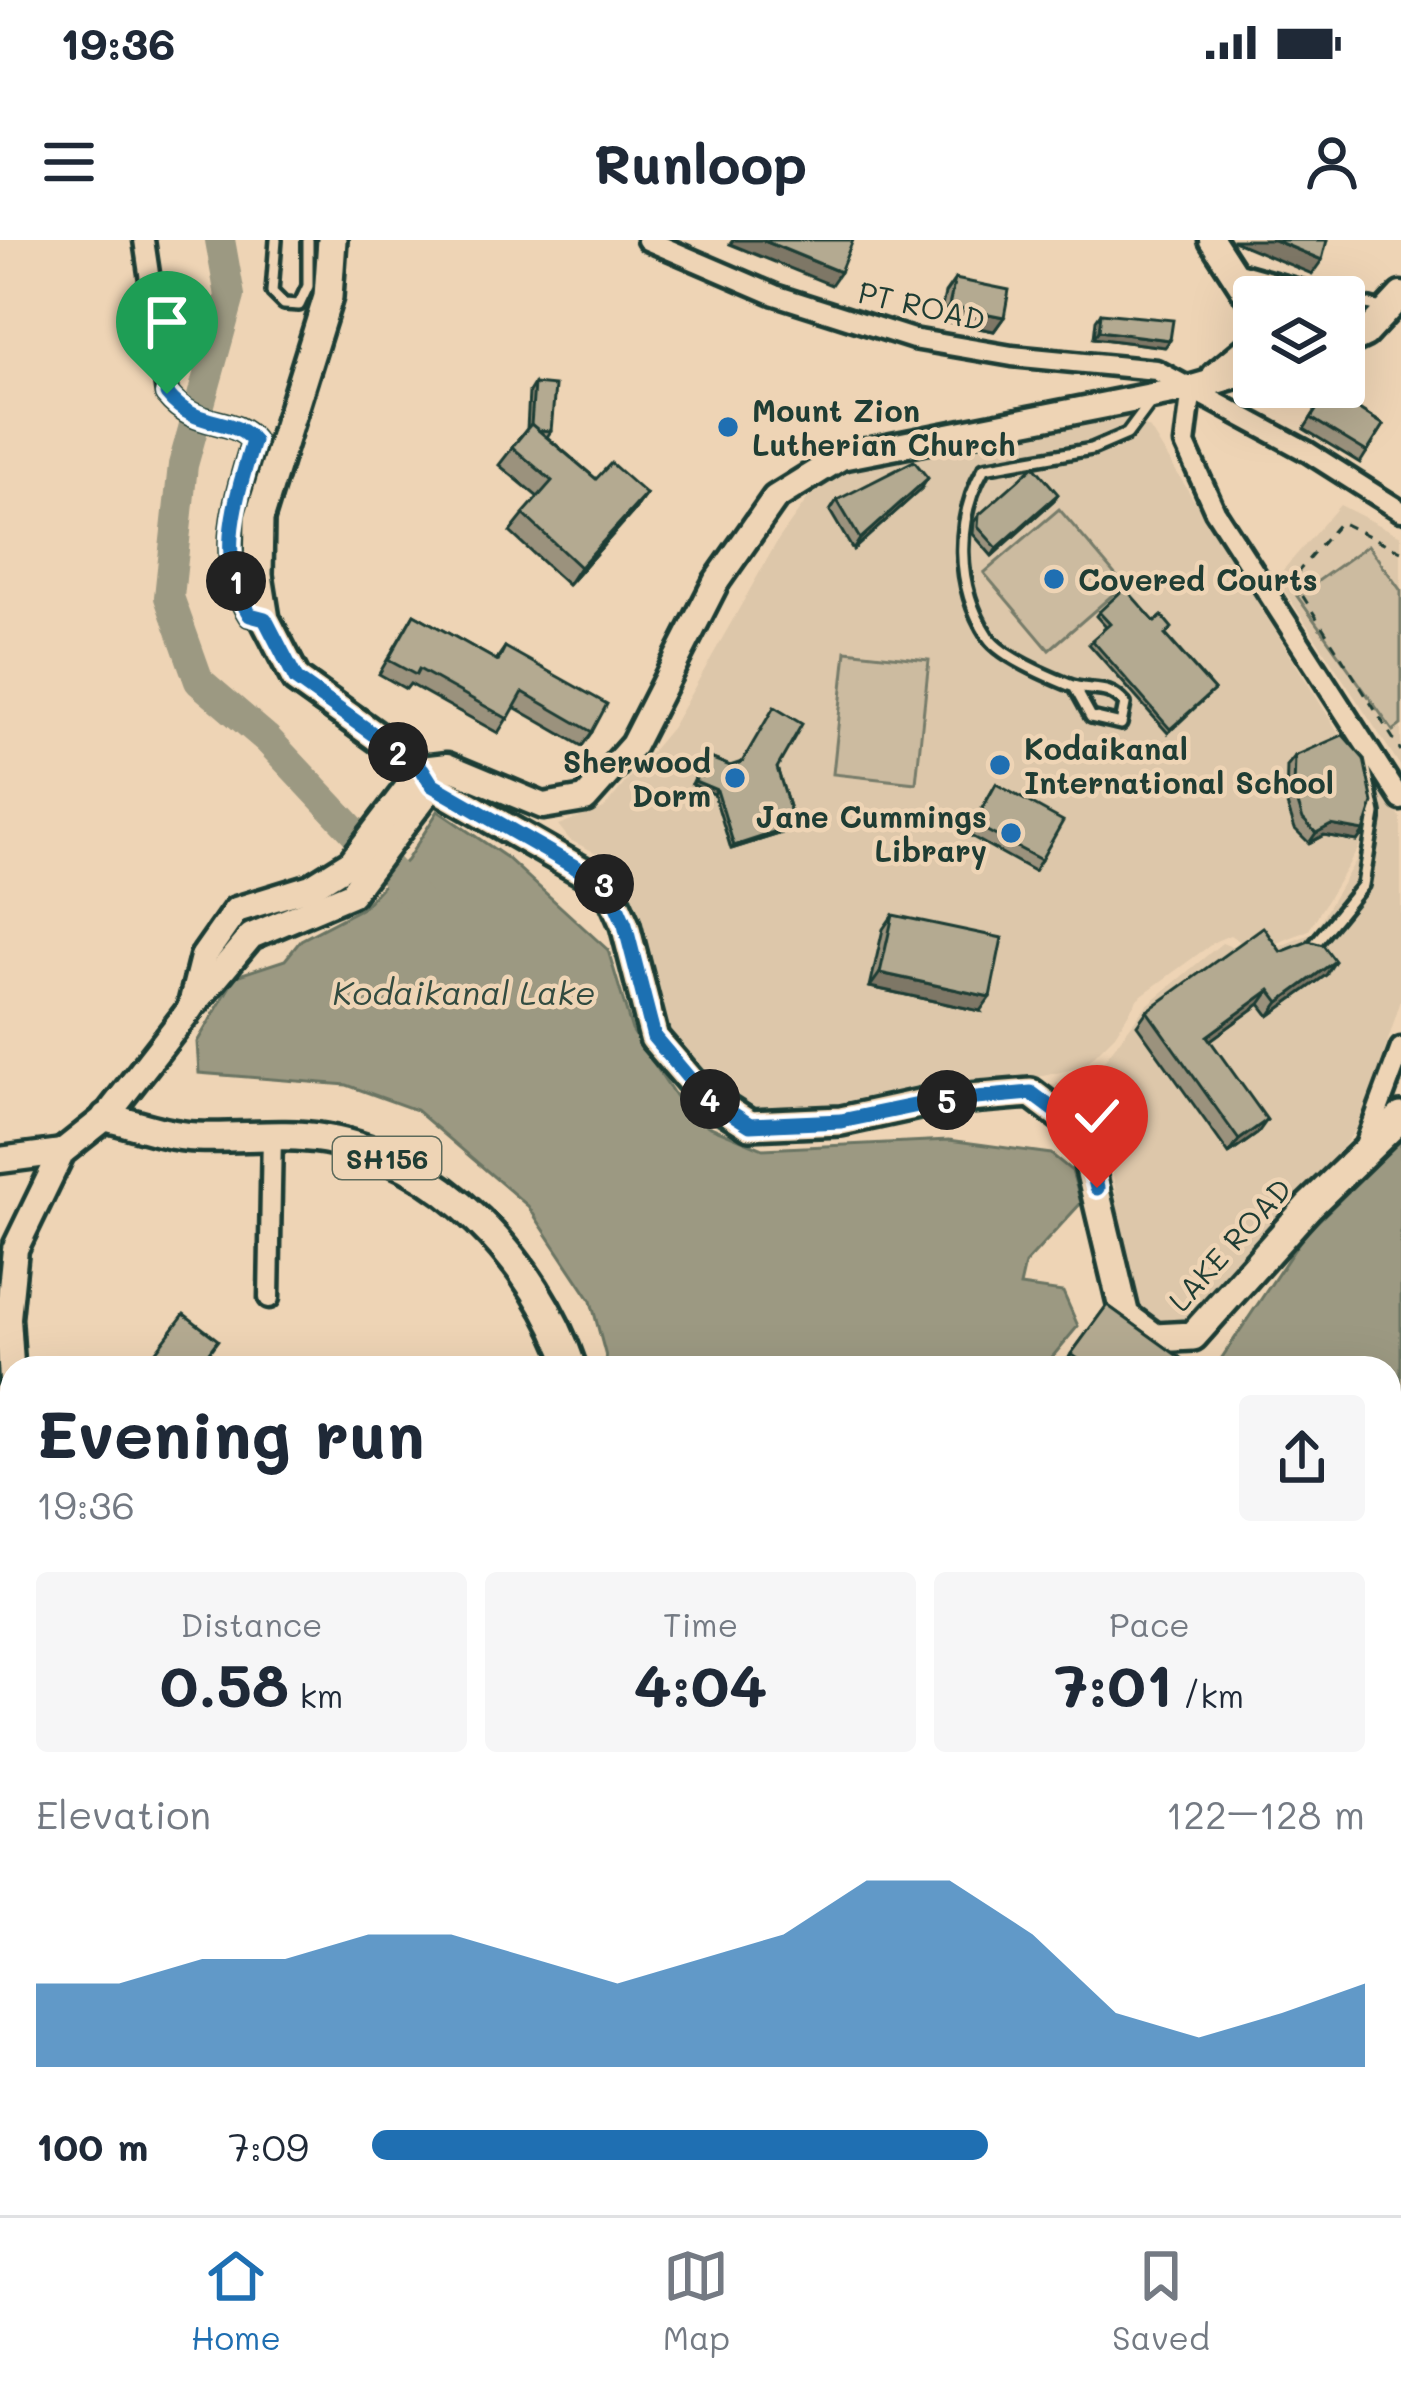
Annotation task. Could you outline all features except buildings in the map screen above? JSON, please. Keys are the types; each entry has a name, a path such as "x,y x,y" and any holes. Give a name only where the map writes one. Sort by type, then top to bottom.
{"main road":[{"path":"265,619 257,575 259,519 328,297 332,240"},
{"path":"1212,240 1236,276"},
{"path":"1365,327 1395,303"},
{"path":"1192,388 1233,364"},
{"path":"10,1356 8,1318 15,1249 62,1152 106,1117 190,1009 202,957 236,910 359,869 434,774 543,806 585,799 633,745 716,582 775,498 842,457 1233,376"},
{"name":"LAKE ROAD","path":"265,619 296,679 608,886 625,925 654,1037 703,1095 750,1125 841,1121 933,1102 1031,1093 1082,1131 1125,1316 1155,1338 1184,1340 1202,1330 1364,1149 1401,1117"},
{"name":"SH156","path":"106,1117 185,1137 272,1133 330,1140 398,1162 498,1236 553,1324 567,1356"},
{"path":"0,1160 62,1152"}],"street":[{"path":"144,240 167,394 182,412 208,423 243,429 253,441 227,532 238,597 250,615 265,619"},
{"name":"PT ROAD","path":"647,240 775,295 913,339 1012,356 1156,370 1401,512"},
{"path":"1102,363 1133,371 1142,384 1126,398"},
{"path":"1192,388 1185,444 1216,511 1401,800"},
{"path":"1364,1149 1401,1048"},
{"path":"269,1298 272,1133"}],"lane":[{"path":"276,240 272,292 284,304 299,305 308,286 308,240"},
{"path":"1230,266 1266,276"},
{"path":"1365,300 1395,303"},
{"path":"1075,688 1091,717 1121,724 1125,704 1118,695 1103,687 1075,688 989,641 964,576 964,512 984,468 1092,449 1127,434 1156,393"},
{"path":"1308,952 1364,885 1375,814 1355,729"}],"path":[{"path":"1401,551 1340,522 1292,579 1401,751"}],"shaded area":[{"name":"Kodaikanal International School","path":"1125,413 1150,429 1356,761 1368,817 1358,849 1309,930 1256,952 1230,935 1216,941 1138,998 1115,1035 1083,1067 1025,1080 986,1078 809,1110 751,1109 704,1078 672,1039 657,1015 622,884 606,858 570,840 558,825 604,808 672,727 778,540 808,498 861,461"},
{"name":"Kodaikanal International School","path":"1340,505 1401,536 1401,767 1276,578"},
{"name":"Covered Courts","path":"1059,509 1124,585 1049,650 984,573"},
{"path":"1368,545 1401,591 1401,725 1393,731 1297,596"},
{"path":"846,651 929,660 916,783 833,774"},
{"path":"1381,789 1401,818 1401,1000 1363,1119 1322,1177 1197,1320 1175,1333 1131,1310 1113,1173 1097,1131 1043,1088 1097,1070 1145,1007 1222,943 1255,956 1313,933 1358,857"}],"water":[{"name":"Kodaikanal Lake","path":"438,811 506,857 608,950 632,1030 678,1100 708,1126 763,1149 949,1140 1051,1154 1072,1171 1081,1203 1025,1264 1020,1286 1063,1292 1078,1326 1053,1356 606,1356 591,1301 528,1206 416,1110 347,1085 199,1073 197,1042 236,976 285,960 301,940 362,908 407,860"},
{"path":"1401,1140 1401,1356 1223,1356 1304,1235"}],"waterway":[{"path":"220,240 230,296 183,465 169,597 199,681 267,739 420,902"}],"place":[{"name":"Mount Zion Lutherian Church","path":"728,427"},
{"name":"Covered Courts","path":"1054,579"},
{"name":"Kodaikanal International School","path":"1000,765"},
{"name":"Sherwood Dorm","path":"735,778"},
{"name":"Jane Cummings Library","path":"1011,833"}],"route":[{"path":"167,394 182,412 208,423 243,429 253,441 227,532 238,597 250,615 265,619 296,679 422,769 432,785 514,834 563,856 608,886 625,925 638,992 654,1037 703,1095 750,1125 841,1121 933,1102 1031,1093 1082,1131 1097,1188"}]}
